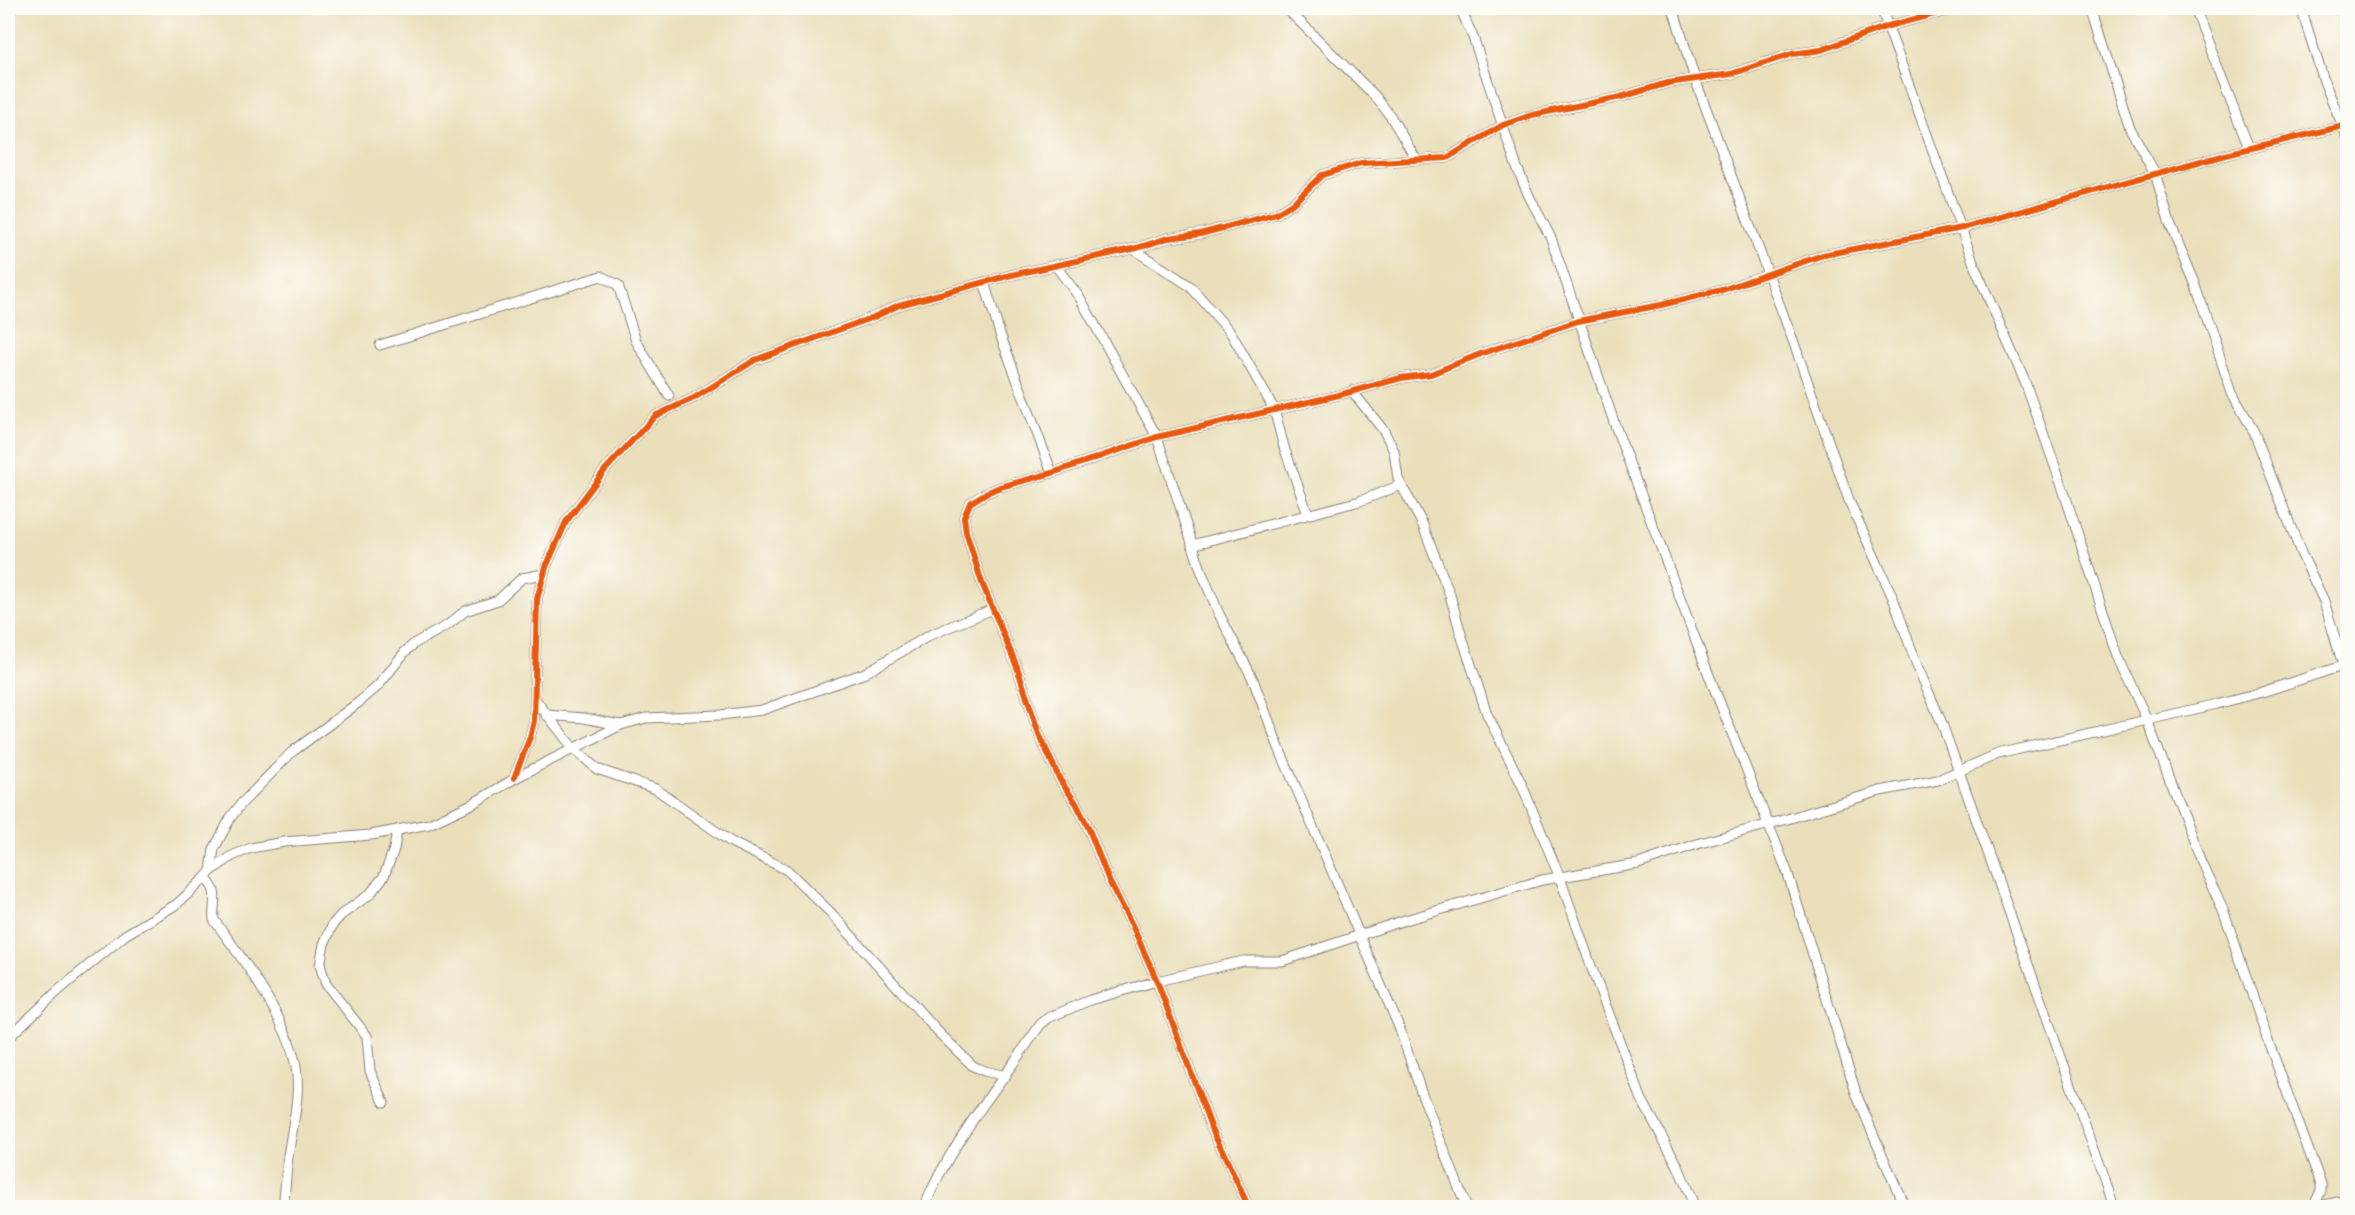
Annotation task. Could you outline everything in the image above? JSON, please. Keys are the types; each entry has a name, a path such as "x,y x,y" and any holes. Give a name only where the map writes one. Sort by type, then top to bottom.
{"street":[{"path":"1286,8 1320,39 1377,98 1416,159"},
{"path":"1460,8 1473,37 1529,196 1551,238 1578,321 1710,678 1787,871 1857,1096 1905,1208"},
{"path":"1672,8 1695,79 1768,273 1850,503 1893,598 1918,668 1960,772 2115,1208"},
{"path":"1881,8 1975,267 2025,382 2118,657 2146,720 2201,862 2224,912 2267,1038 2321,1184 2322,1191 2312,1207"},
{"path":"514,778 534,721 536,617 540,585 566,522 605,470 656,416 694,398 754,360 899,305 984,282 1133,249 1168,238 1200,234 1276,214 1286,209 1328,172 1361,163 1434,160 1452,157 1483,135 1532,115 1621,97 1668,83 1731,74 1792,54 1821,50 1888,26 1958,8"},
{"path":"2092,8 2130,128 2155,173 2170,224 2194,283 2232,393 2254,432 2301,553 2320,590 2345,665 2348,693"},
{"path":"2194,8 2250,148"},
{"path":"2301,8 2325,84 2345,126 2348,138"},
{"path":"1250,1208 1210,1124 1157,981 1109,882 1088,827 1076,803 1060,780 1039,734 1017,667 993,609 966,532 964,517 970,503 986,493 1157,437 1401,378 1431,374 1484,352 1578,321 1661,305 1722,290 1823,255 1962,228 2155,173 2345,126"},
{"path":"1133,249 1172,273 1202,299 1237,342 1274,409 1284,447 1308,513"},
{"path":"1055,265 1080,298 1157,437 1192,545 1219,614 1236,642 1265,706 1279,748 1399,1028 1422,1094 1467,1208"},
{"path":"380,345 601,276 618,285 636,341 669,396"},
{"path":"984,282 1000,334 1052,473"},
{"path":"1352,391 1394,451 1401,485 1422,523 1442,571 1486,714 1522,785 1560,878 1642,1100 1677,1166 1695,1208"},
{"path":"1192,545 1360,501 1401,485"},
{"path":"283,1208 288,1157 295,1122 294,1057 277,1016 214,920 213,909 216,896 208,874 214,849 231,817 292,752 371,692 405,652 421,638 448,625 465,611 498,600 522,578 544,574"},
{"path":"8,1038 125,935 177,904 208,874 232,856 251,848 397,831 429,824 451,815 514,778 621,725 646,718 720,715 762,710 865,673 930,635 993,609"},
{"path":"924,1208 936,1178 959,1139 1044,1021 1090,1000 1157,981 1243,961 1282,961 1542,879 1638,864 1697,844 1880,791 1938,780 1998,754 2014,753 2262,692 2345,665"},
{"path":"535,699 584,760 597,768 656,789 731,843 787,870 831,913 938,1032 973,1065 984,1071 1006,1076"},
{"path":"546,715 584,718 621,725"},
{"path":"384,1102 370,1071 367,1036 327,984 320,965 324,944 333,924 341,915 370,894 384,876 394,849 397,831"},
{"path":"2322,1191 2345,1202"},
{"path":"2312,1207 2345,1202"}],"cycle path":[{"path":"514,778 534,721 537,599 546,567 566,522 605,470 655,416 694,398 755,360 874,317 899,305 1011,275 1137,248 1168,238 1200,234 1276,214 1292,204 1322,175 1361,163 1447,158 1503,125 1532,115 1621,97 1668,83 1731,74 1792,54 1821,50 1888,26 1958,8"},
{"path":"1249,1208 1210,1124 1157,981 1109,881 1088,827 1076,803 1060,780 1039,734 1017,667 982,583 966,532 964,517 970,503 1000,487 1052,473 1157,437 1339,395 1401,378 1431,374 1483,353 1578,321 1661,305 1722,290 1823,255 1962,228 2226,154 2348,125"}]}
